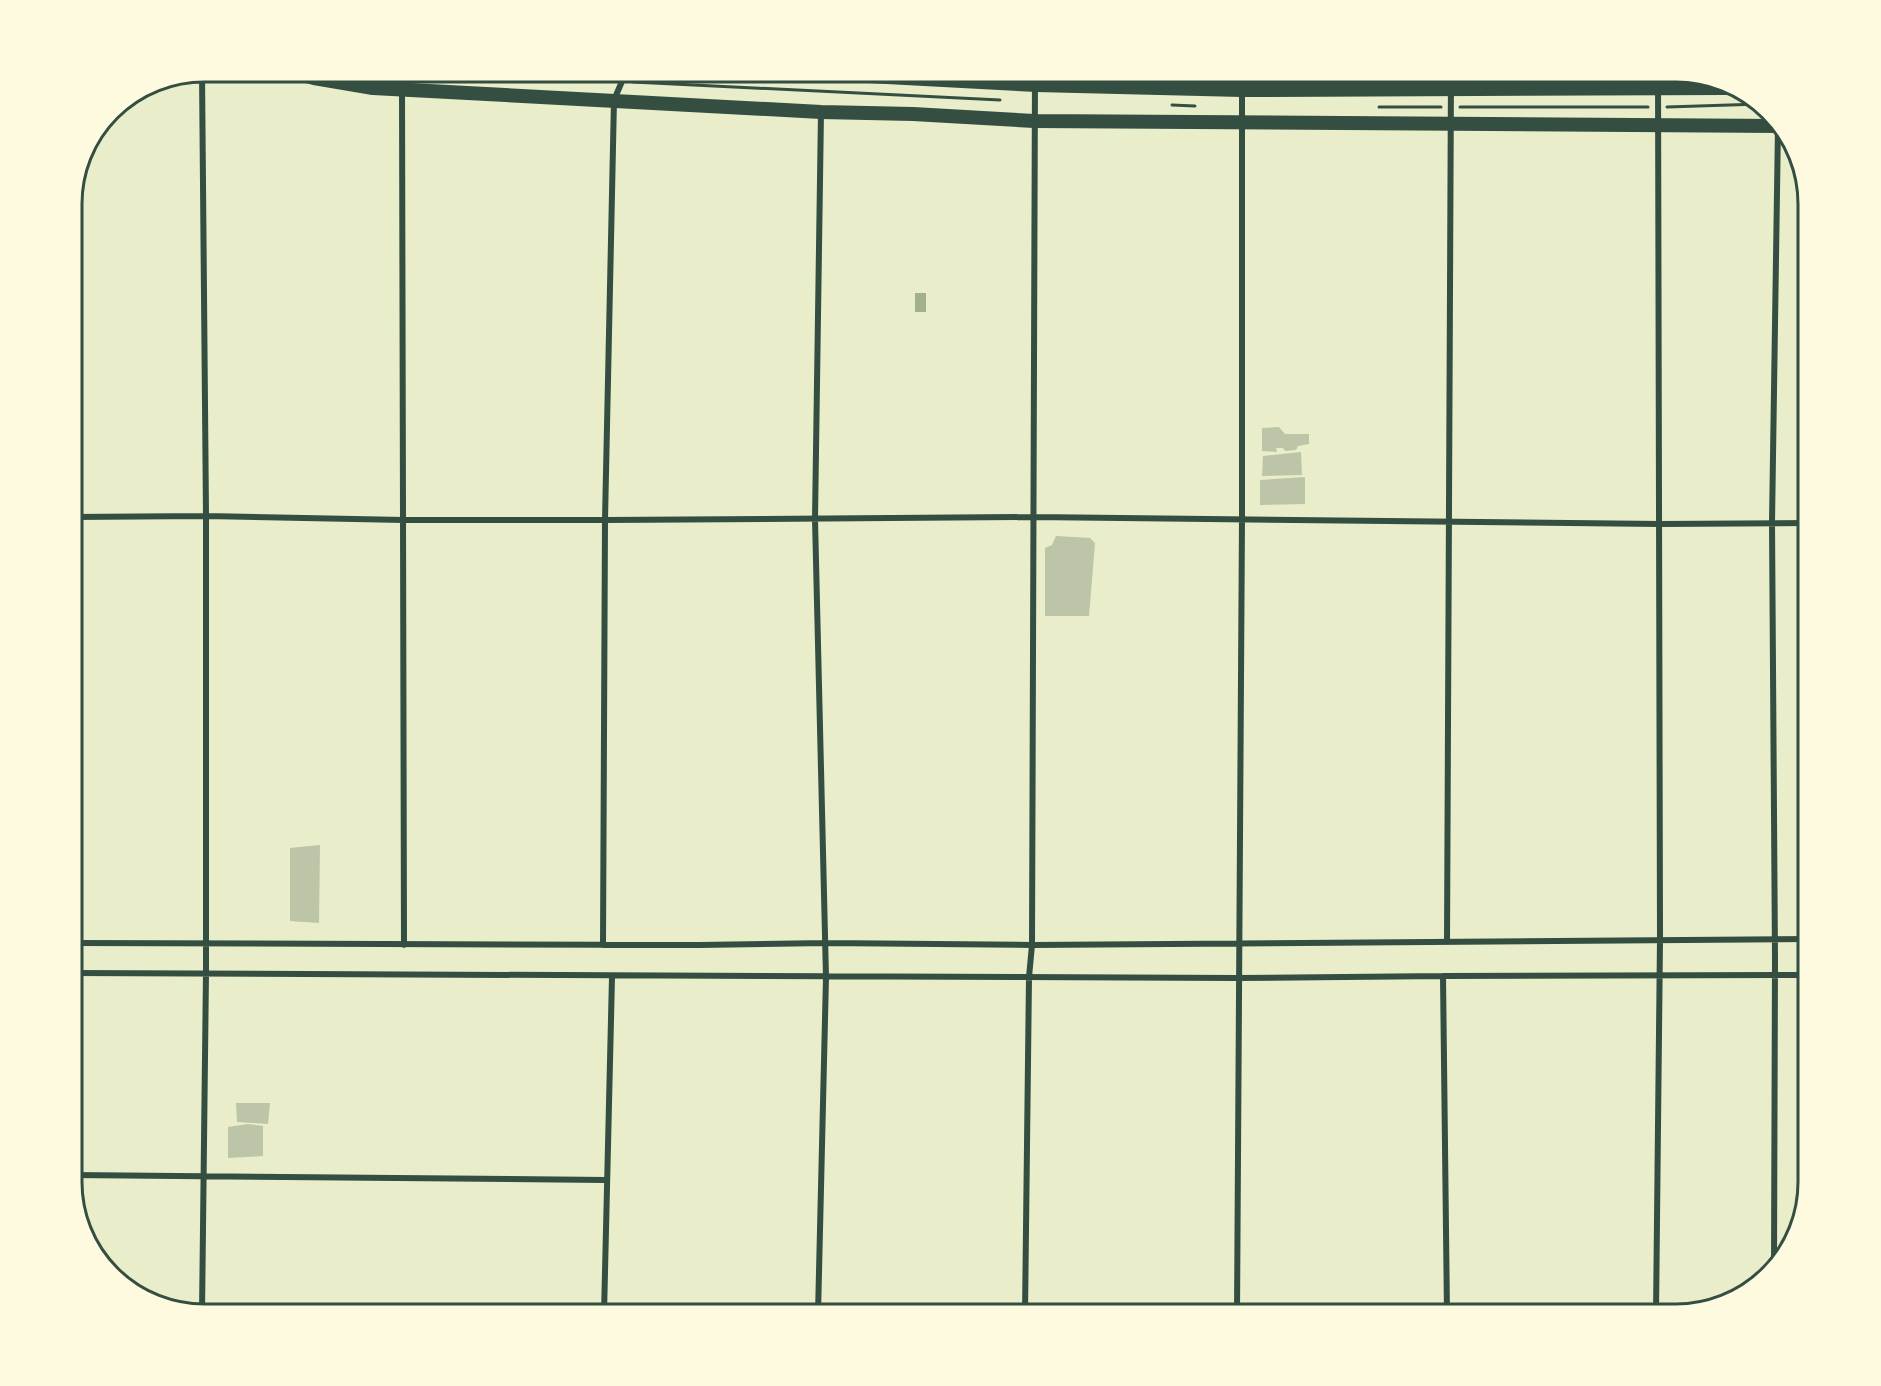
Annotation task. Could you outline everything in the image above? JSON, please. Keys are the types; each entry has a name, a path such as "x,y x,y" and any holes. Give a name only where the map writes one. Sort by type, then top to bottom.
{"main road":[{"path":"344,83 373,88 1034,121 1769,125"},
{"path":"1122,83 1242,90 1713,88"}],"street":[{"path":"202,83 206,516 206,972 202,1304"},
{"path":"404,83 402,89 404,945"},
{"path":"603,945 605,520 614,100 621,83"},
{"path":"1025,1304 1029,977 1032,945 1036,83"},
{"path":"1237,1304 1242,83"},
{"path":"1447,942 1451,83"},
{"path":"1656,1304 1660,975 1658,83"},
{"path":"818,1304 826,977 815,519 821,112"},
{"path":"1774,1254 1775,939 1772,523 1778,137"},
{"path":"83,517 206,516 404,520 1034,517 1660,524 1798,523"},
{"path":"83,943 1032,945 1798,939"},
{"path":"83,973 1237,978 1798,975"},
{"path":"1443,976 1447,1304"},
{"path":"604,1304 612,977"},
{"path":"83,1175 606,1180"}],"shaded area":[{"path":"915,293 926,293 926,312 915,312"}],"building":[{"path":"1279,427 1285,434 1309,434 1309,444 1298,446 1296,450 1285,451 1283,448 1276,448 1277,452 1262,451 1262,428"},
{"path":"1301,452 1302,475 1262,476 1263,456"},
{"path":"1305,477 1305,504 1260,505 1260,480"},
{"path":"1056,536 1090,538 1095,543 1089,616 1045,616 1045,548 1052,545"},
{"path":"320,845 319,923 290,921 290,848"},
{"path":"236,1103 270,1103 268,1124 237,1122"},
{"path":"248,1124 263,1126 263,1156 228,1158 228,1127"}]}
